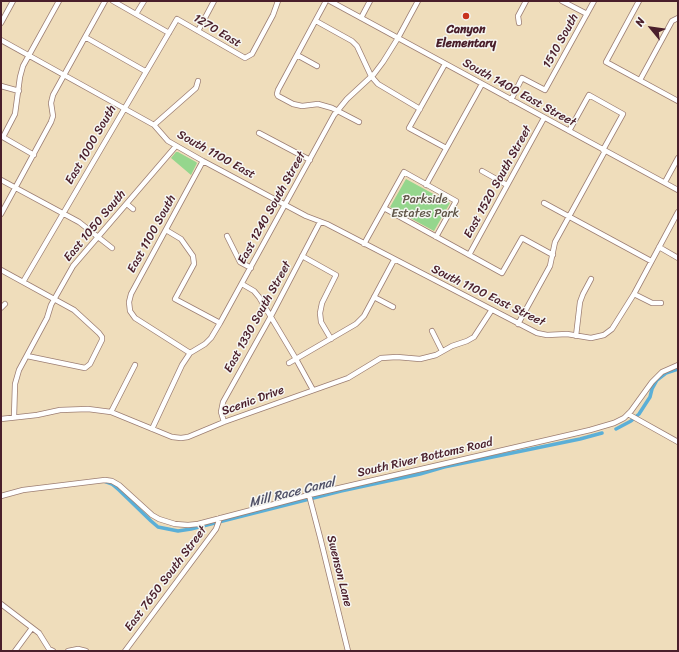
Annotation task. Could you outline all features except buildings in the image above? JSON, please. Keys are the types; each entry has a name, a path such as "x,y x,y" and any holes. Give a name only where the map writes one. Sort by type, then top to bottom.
{"street":[{"path":"1,23 13,1"},
{"path":"34,155 2,136 14,117 21,72 59,1"},
{"path":"1,214 53,118 52,97 104,1"},
{"path":"113,1 168,33"},
{"path":"136,14 144,1"},
{"path":"198,31 214,1"},
{"name":"1270 East","path":"177,19 242,58 247,58 252,54 273,15 278,1"},
{"path":"326,1 277,94 293,104 302,106 318,104 338,110 359,122"},
{"name":"South 1400 East Street","path":"330,1 678,190"},
{"path":"361,18 370,1"},
{"name":"East 1240 South Street","path":"152,429 182,365 190,353 205,344 211,338 338,110 352,93 384,62 418,1"},
{"path":"519,24 518,16 526,1"},
{"path":"562,1 587,14"},
{"name":"1510 South","path":"511,100 522,78 545,90 594,1"},
{"path":"639,1 606,62 678,101"},
{"path":"640,80 672,21 678,18"},
{"name":"East 1000 South","path":"23,282 177,19"},
{"path":"316,21 352,41 357,46 371,76 378,84 420,109"},
{"path":"85,38 145,72"},
{"name":"South 1100 East","path":"1,40 154,125 168,141 176,146 306,216 364,244"},
{"path":"297,55 317,66"},
{"path":"445,64 409,128 446,148"},
{"path":"154,125 196,88 198,81"},
{"path":"426,185 482,84"},
{"path":"1,86 19,91"},
{"path":"518,324 550,266 555,242 623,114 589,95 569,131"},
{"name":"East 1520 South Street","path":"469,255 544,118"},
{"path":"259,133 310,160"},
{"name":"East 1050 South","path":"14,417 14,393 16,378 73,266 176,146"},
{"path":"664,182 678,158"},
{"name":"East 1100 South","path":"190,353 138,321 130,310 129,302 131,294 203,161"},
{"path":"482,171 507,185"},
{"path":"364,244 404,172 456,201 436,236"},
{"path":"1,180 79,222 112,248"},
{"path":"544,203 650,261"},
{"path":"126,204 133,209"},
{"path":"384,208 502,273 522,238 553,255"},
{"path":"661,303 652,303 634,294 650,261 678,212"},
{"name":"East 1330 South Street","path":"224,422 221,412 223,402 271,316 320,222"},
{"path":"166,230 181,239 193,256 194,264 175,299 220,323"},
{"path":"226,236 240,262 251,268"},
{"name":"South 1100 East Street","path":"364,244 491,311 537,333 547,335 567,334 592,338 604,335 612,329 634,294"},
{"path":"659,247 678,258"},
{"path":"302,256 336,275 317,314 331,338"},
{"path":"289,364 356,324 364,316 394,260"},
{"path":"1,270 74,310 99,333 102,340 90,364 85,368 27,356"},
{"path":"576,336 580,302 591,279"},
{"path":"242,284 254,291 271,316 313,390"},
{"path":"374,297 393,307"},
{"path":"1,308 5,304"},
{"name":"Scenic Drive","path":"1,419 37,415 60,410 88,409 111,412 172,437 188,437 224,422 348,378 381,358 428,358 452,346 467,341 474,336 491,311"},
{"path":"432,330 442,351"},
{"path":"111,412 135,365"},
{"name":"South River Bottoms Road","path":"1,496 23,490 105,480 116,483 152,515 167,522 192,525 219,521 614,423 628,414 662,372 678,365"},
{"path":"628,414 678,442"},
{"name":"Swenson Lane","path":"309,498 348,651"},
{"name":"East 7650 South Street","path":"125,651 219,521"},
{"path":"1,604 41,635 47,646 53,651"},
{"path":"15,651 32,628"},
{"path":"68,651 78,649 86,651"}],"green space":[{"path":"176,152 197,163 191,175 171,158"},
{"name":"Parkside Estates Park","path":"406,179 450,203 434,231 390,207"}],"waterway":[{"name":"Mill Race Canal","path":"616,429 631,421 639,414 650,397 657,380 666,373 678,369"},
{"name":"Mill Race Canal","path":"104,481 112,484 158,527 178,531 444,467 580,439 602,433"}],"place":[{"name":"Canyon Elementary","path":"466,16"}]}
